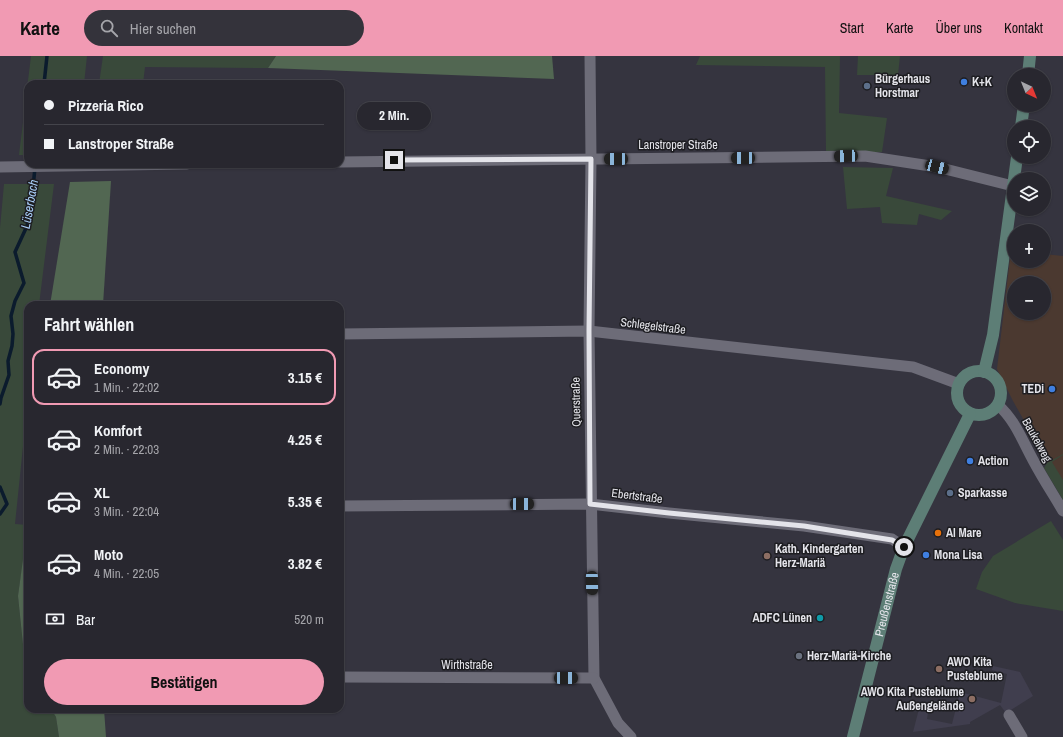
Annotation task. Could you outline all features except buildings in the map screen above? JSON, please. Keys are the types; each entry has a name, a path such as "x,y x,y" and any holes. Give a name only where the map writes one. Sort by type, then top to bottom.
{"street":[{"name":"Querstraße","path":"590,56 590,504 594,678 618,723 631,737"},
{"path":"1029,68 1030,56"},
{"name":"Lanstroper Straße","path":"344,162 865,156 937,167 1007,184"},
{"path":"0,167 24,167"},
{"path":"984,372 992,335 1009,216"},
{"name":"Schlegelstraße","path":"344,334 589,331 913,367 959,384"},
{"path":"977,371 984,372 991,374 1000,385 1001,392 998,405 986,414 970,414 964,410 957,398 959,384 963,378 969,374 977,371"},
{"name":"Baukelweg","path":"998,405 1009,416 1018,429 1033,461 1063,511"},
{"name":"Preußenstraße","path":"853,737 892,581 904,547 970,414"},
{"name":"Ebertstraße","path":"344,506 590,504 804,526 892,540 904,547"},
{"name":"Wirthstraße","path":"344,677 594,678"},
{"path":"1009,715 1022,737"}],"shaded area":[{"path":"1051,255 1063,256 1063,490 1013,401 997,369 1007,284 1007,320 1051,320 1051,276 1008,276 1009,268 1051,268"},
{"name":"AWO Kita Pusteblume Außengelände","path":"993,666 1020,672 1033,696 1006,713 1000,705 970,722 970,724 913,732 920,705 929,707 927,719 952,724 960,692 1001,703 1007,674 992,670"}],"green space":[{"path":"31,56 87,56 84,80 28,80"},
{"path":"103,56 276,56 268,68 145,67 143,80 100,80"},
{"path":"276,56 552,56 554,79 268,68"},
{"path":"700,56 840,56 839,113 887,118 882,152 826,152 825,67 696,65"},
{"path":"858,56 900,56 898,75 857,75"},
{"path":"24,114 24,155 19,155"},
{"path":"843,167 893,168 886,196 952,211 941,220 919,214 917,225 882,223 880,207 847,209"},
{"path":"111,181 103,301 51,301 70,182"},
{"path":"4,184 54,184 39,301 24,301 24,437 15,524 24,525 24,553 18,596 24,654 24,713 54,713 56,717 59,737 0,737 0,228"},
{"path":"1063,454 1052,462 1063,480 1063,500 1044,468 1047,463"},
{"path":"1051,521 1063,540 1063,611 1015,603 976,589 982,572 993,556"},
{"path":"24,552 24,654 18,596"},
{"path":"54,713 104,713 106,737 59,737 56,717"}],"waterway":[{"name":"Lüserbach","path":"44,80 47,56"},
{"name":"Lüserbach","path":"0,404 9,375 8,361 12,346 13,334 11,316 15,301 24,283 15,252 27,226 32,199 35,168"},
{"name":"Lüserbach","path":"0,487 7,504 0,514"}],"place":[{"name":"K+K","path":"964,82"},
{"name":"Bürgerhaus Horstmar","path":"867,86"},
{"name":"TEDi","path":"1052,389"},
{"name":"Action","path":"970,461"},
{"name":"Sparkasse","path":"950,493"},
{"name":"Al Mare","path":"938,533"},
{"name":"Mona Lisa","path":"926,555"},
{"name":"Kath. Kindergarten Herz-Mariä","path":"767,556"},
{"name":"ADFC Lünen","path":"820,618"},
{"name":"Herz-Mariä-Kirche","path":"799,656"},
{"name":"AWO Kita Pusteblume","path":"939,669"},
{"name":"AWO Kita Pusteblume Außengelände","path":"972,699"}],"route":[{"path":"394,160 591,159 589,331 590,504 804,526 892,540 904,547"}]}
